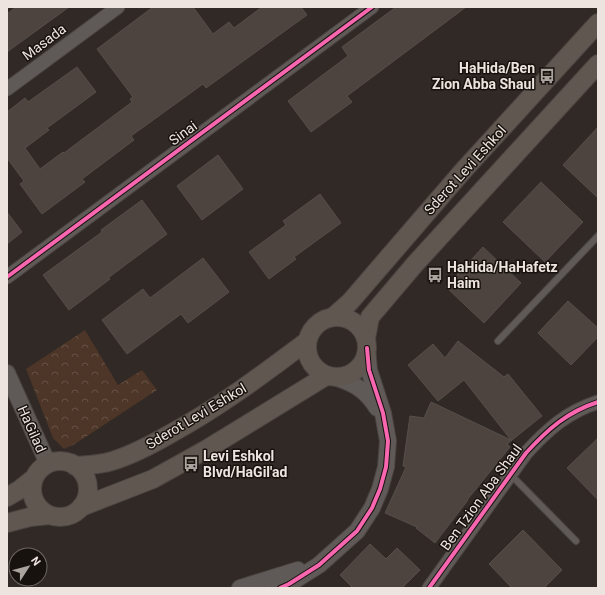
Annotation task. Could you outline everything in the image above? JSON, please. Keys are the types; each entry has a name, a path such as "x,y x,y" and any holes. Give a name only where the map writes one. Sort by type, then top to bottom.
{"main road":[{"name":"Sderot Levi Eshkol","path":"333,317 350,302 462,172 598,23"},
{"name":"Sderot Levi Eshkol","path":"367,343 370,317 415,264 598,64"},
{"path":"333,317 343,318 353,322 361,328 367,343 366,358 361,366 346,377 331,377 317,371 310,362 306,353 306,342 316,325 333,317"},
{"name":"Sderot Levi Eshkol","path":"75,466 111,462 140,451 190,423 239,391 306,342"},
{"path":"81,507 153,479 331,377"},
{"path":"7,497 34,478 42,467 57,461 67,462 82,472 88,490 86,499 81,507 74,513 67,516 58,517 49,515 30,517 7,523"},
{"path":"34,478 32,495 36,504 49,515"}],"street":[{"name":"Masada","path":"7,89 118,7"},
{"name":"Sinai","path":"7,277 372,7"},
{"path":"280,588 319,565 357,531 372,508 380,489 386,466 388,441 383,413 369,370 367,343"},
{"name":"HaGilad","path":"7,373 48,464"},
{"path":"331,377 352,383 364,391 374,404 384,422"},
{"name":"Ben Tzion Aba Shaul","path":"429,588 526,453 544,434 566,417 585,406 598,402"},
{"path":"240,588 296,572 320,560 342,545"}],"lane":[{"path":"498,341 598,236"},
{"path":"510,475 576,541"}],"green space":[{"path":"85,330 118,385 142,370 157,390 75,444 64,449 53,438 26,369"}],"building":[{"path":"16,7 69,7 7,52 7,14"},
{"path":"153,7 193,7 213,34 229,22 234,28 262,7 301,7 307,15 206,88 203,84 131,136 134,140 82,179 85,182 42,214 20,184 24,181 7,158 7,112 25,98 28,102 77,67 96,92 47,128 49,130 25,148 40,169 63,152 64,153 132,102 130,99 133,97 97,49"},
{"path":"396,7 466,7 347,96 352,102 311,132 288,101 348,56 342,47"},
{"path":"598,127 598,198 563,165"},
{"path":"218,155 243,189 202,220 177,186"},
{"path":"541,182 583,222 545,262 503,222"},
{"path":"320,194 341,223 294,257 296,259 269,279 249,252 286,225 283,221"},
{"path":"142,200 167,234 108,278 110,279 69,310 43,275 102,232 101,230"},
{"path":"7,212 22,232 7,244"},
{"path":"483,247 521,283 484,323 446,287"},
{"path":"203,258 229,292 188,323 181,314 127,354 102,320 143,289 150,298"},
{"path":"568,301 598,328 598,337 571,365 538,333"},
{"path":"458,341 504,377 508,374 542,416 507,444 510,447 467,500 435,543 416,528 417,527 385,513 406,467 403,466 410,416 424,418 431,402 511,440 464,380 438,401 408,365 433,344 445,358"},
{"path":"598,438 598,500 567,468"},
{"path":"523,530 562,570 544,588 512,588 489,564"},
{"path":"370,544 386,559 397,548 420,570 402,588 353,588 340,575"}],"cycle path":[{"path":"7,277 372,7"},
{"path":"280,588 319,565 357,531 372,508 380,489 386,467 388,441 383,413 369,370 367,348"},
{"path":"429,588 526,453 542,436 567,416 598,402"}],"place":[{"name":"HaHida/Ben Zion Abba Shaul","path":"547,76"},
{"name":"HaHida/HaHafetz Haim","path":"435,275"},
{"name":"Levi Eshkol Blvd/HaGil'ad","path":"191,464"}]}
